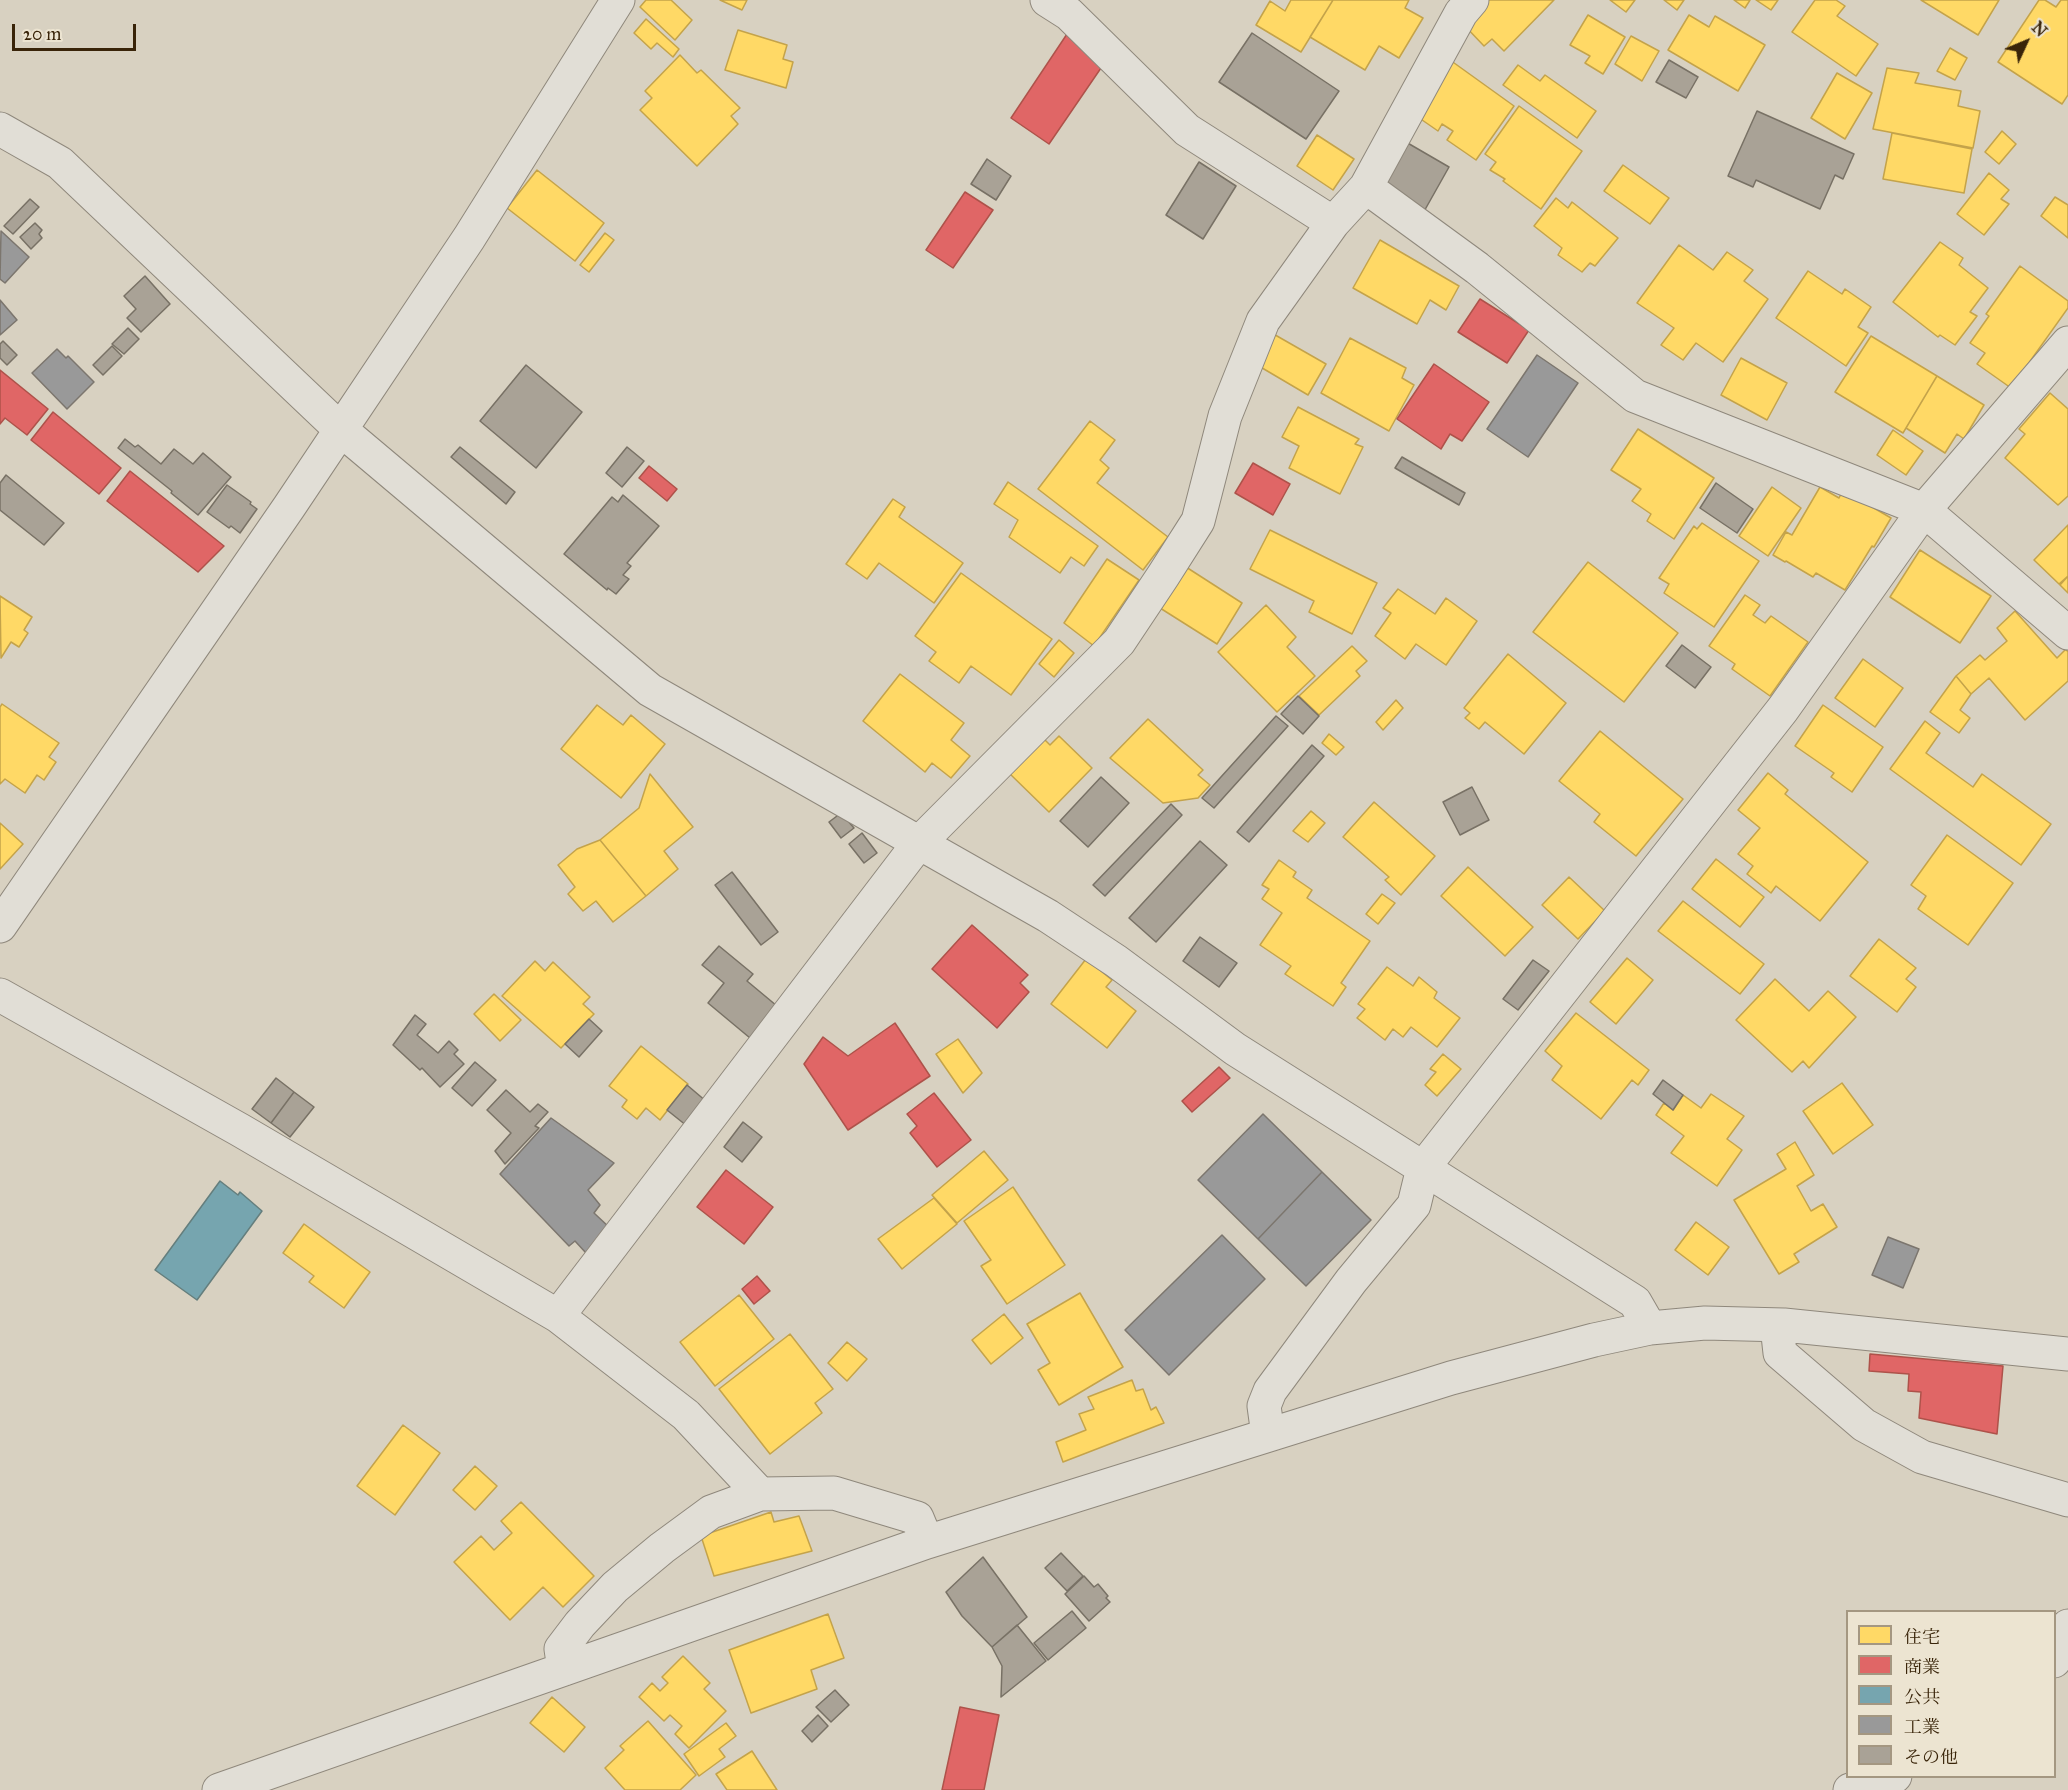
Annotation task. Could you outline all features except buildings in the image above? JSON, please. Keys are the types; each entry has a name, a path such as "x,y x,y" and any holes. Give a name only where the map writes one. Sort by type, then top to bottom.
{"street":[{"path":"0,926 290,507 469,238 618,0"},
{"path":"1047,0 1070,14 1187,130 1333,223"},
{"path":"558,1316 918,844 1119,642 1198,521 1225,416 1263,321 1333,223 1366,187 1461,13 1472,0"},
{"path":"0,129 60,163 340,429 650,690 1048,916 1116,961 1235,1049 1635,1302 1650,1328"},
{"path":"1366,187 1477,268 1635,396 1924,510 2068,633"},
{"path":"1268,1435 1263,1406 1270,1391 1351,1281 1414,1205 1423,1168 1783,709 1924,510 2068,343"},
{"path":"0,995 240,1130 558,1316 686,1415 760,1494"},
{"path":"219,1790 927,1542 1451,1378 1594,1340 1650,1328 1705,1323 1784,1325 2068,1354"},
{"path":"1777,1326 1780,1353 1864,1425 1922,1457 2068,1500"},
{"path":"564,1669 561,1649 580,1624 615,1587 711,1512 760,1494 834,1493 917,1518 927,1542"},
{"path":"2056,1658 2068,1626"},
{"path":"1850,1790 1889,1778"}]}
